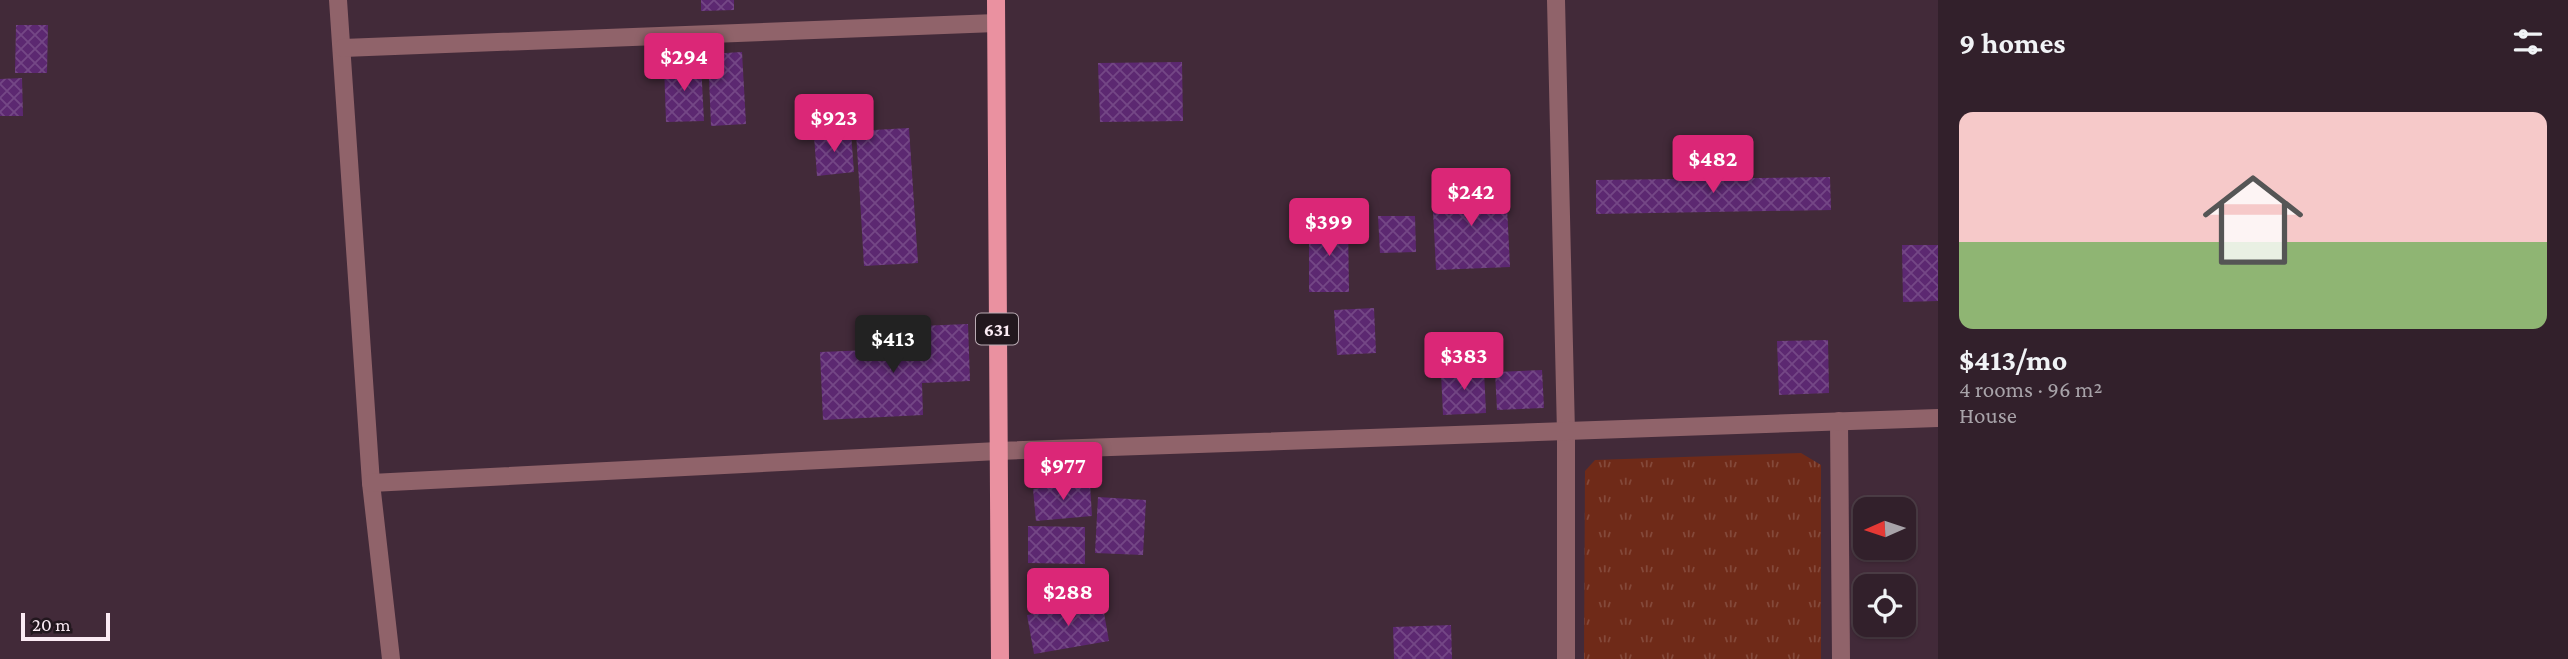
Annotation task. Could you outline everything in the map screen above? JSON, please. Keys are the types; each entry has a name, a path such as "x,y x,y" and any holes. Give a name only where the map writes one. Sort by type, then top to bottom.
{"main road":[{"name":"631","path":"996,0 1000,659"}],"street":[{"path":"338,0 371,483 391,659"},
{"path":"1556,0 1566,433 1566,659"},
{"path":"343,48 996,23"},
{"path":"371,483 998,451 1938,418"},
{"path":"1839,421 1840,659"}],"green space":[{"path":"1801,453 1821,465 1821,659 1584,659 1585,471 1595,460"}],"building":[{"path":"701,0 734,0 734,10 701,11"},
{"path":"16,25 48,25 47,73 15,73"},
{"path":"742,52 746,124 711,126 708,54"},
{"path":"1182,62 1183,121 1100,122 1098,63"},
{"path":"701,64 704,121 666,122 664,65"},
{"path":"22,78 23,116 0,116 0,79"},
{"path":"909,128 918,263 864,266 856,131"},
{"path":"851,133 854,172 817,176 814,136"},
{"path":"1830,177 1831,210 1596,214 1596,180"},
{"path":"1506,186 1510,267 1436,270 1432,190"},
{"path":"1378,216 1415,216 1416,252 1380,253"},
{"path":"1309,224 1348,224 1349,292 1309,292"},
{"path":"1902,245 1938,245 1938,301 1903,302"},
{"path":"1374,308 1376,353 1337,355 1334,310"},
{"path":"968,324 970,381 922,383 923,415 823,420 820,352 920,348 920,326"},
{"path":"1828,340 1829,393 1779,395 1777,341"},
{"path":"1484,370 1486,413 1443,415 1441,372"},
{"path":"1542,370 1544,408 1497,410 1495,372"},
{"path":"1090,484 1092,516 1036,521 1033,489"},
{"path":"1098,497 1146,500 1143,555 1095,553"},
{"path":"1028,526 1085,527 1085,564 1028,563"},
{"path":"1102,602 1109,641 1034,654 1027,615"},
{"path":"1451,625 1452,659 1394,659 1393,627"}]}
